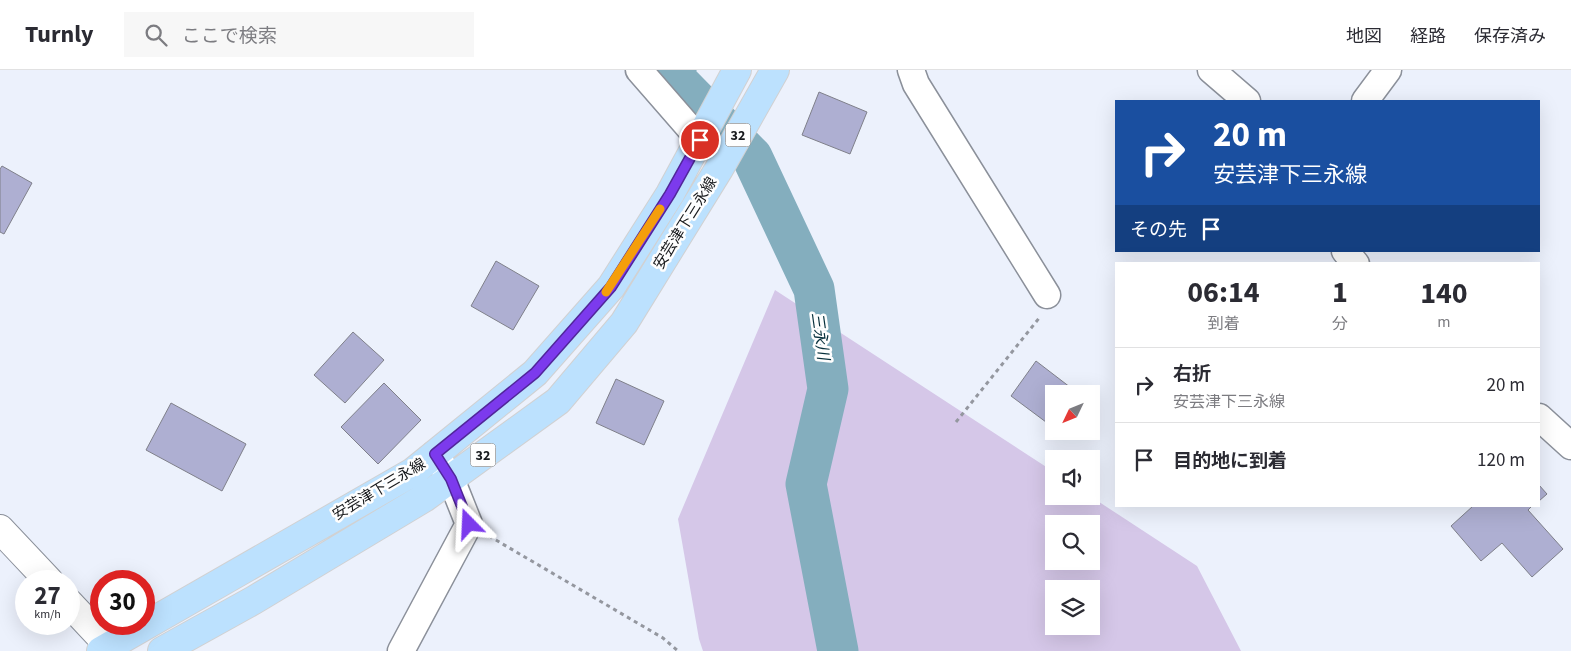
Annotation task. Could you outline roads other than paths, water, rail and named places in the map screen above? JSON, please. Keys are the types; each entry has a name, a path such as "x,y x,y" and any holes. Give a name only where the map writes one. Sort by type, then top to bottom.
{"main road":[{"name":"安芸津下三永線","path":"162,651 254,600 407,509 558,401 624,323 719,169 775,70"},
{"name":"安芸津下三永線","path":"108,650 413,472 535,373 611,287 670,194 736,72"},
{"path":"0,529 38,570"},
{"path":"80,616 108,650"}],"street":[{"path":"639,70 700,140"},
{"path":"912,70 916,84 1047,296"},
{"path":"1211,70 1246,100"},
{"path":"1366,100 1388,70"},
{"path":"1346,252 1354,262"},
{"path":"1540,418 1571,446"},
{"path":"401,651 469,524 451,479 435,454"}],"waterway":[{"name":"三永川","path":"661,70 682,86 752,157 814,289 828,389 806,484 838,651"},
{"path":"682,86 693,70"}]}
